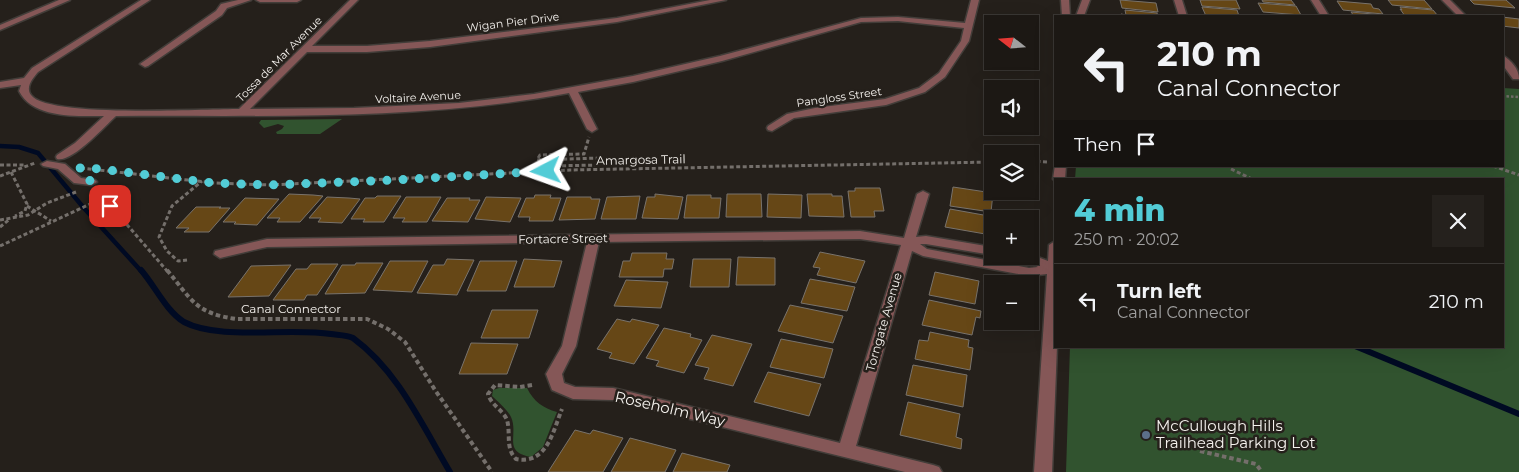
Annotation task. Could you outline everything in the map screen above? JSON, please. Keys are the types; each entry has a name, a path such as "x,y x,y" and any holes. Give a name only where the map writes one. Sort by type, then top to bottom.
{"street":[{"path":"0,28 66,0"},
{"path":"0,84 25,81 42,65 146,0"},
{"path":"145,64 219,13 224,6 247,0"},
{"path":"260,0 297,0"},
{"name":"Tossa de Mar Avenue","path":"242,112 354,0"},
{"name":"Wigan Pier Drive","path":"305,49 367,49 430,44 617,20 722,0"},
{"name":"Pangloss Street","path":"772,128 790,116 886,102 922,90 942,75 965,41 975,0"},
{"path":"1066,0 1066,15"},
{"path":"1080,15 1086,0"},
{"path":"1178,0 1182,15"},
{"path":"1315,0 1324,15"},
{"path":"1446,0 1461,15"},
{"name":"Voltaire Avenue","path":"25,81 22,90 25,97 37,106 79,114 354,112 426,108 505,101 573,91 703,63 861,20 898,19 969,26"},
{"path":"1504,60 1511,67 1516,78"},
{"path":"573,91 591,132"},
{"path":"61,156 79,145 113,113"},
{"path":"47,164 61,166 78,181 92,184"},
{"name":"Torngate Avenue","path":"846,451 907,242 923,194"},
{"name":"Fortacre Street","path":"220,254 267,243 860,236 907,242 926,240 984,250"},
{"name":"Roseholm Way","path":"594,238 569,346 554,374 557,386 573,393 613,394 933,472"},
{"name":"Fortacre Street","path":"907,242 922,252 1029,272 1053,269"},
{"path":"1043,472 1054,257"},
{"path":"1039,262 1053,269"}],"path":[{"path":"1504,96 1519,97"},
{"path":"546,171 548,166 599,165 601,158 537,160 540,155 584,154 591,132"},
{"name":"Amargosa Trail","path":"80,168 202,181 270,185 546,171 984,162"},
{"path":"0,165 31,165 0,176"},
{"path":"1496,167 1519,175"},
{"name":"Canal Connector","path":"80,168 103,198 199,308 216,316 236,319 367,319 388,328 405,342 435,390 492,472"},
{"path":"1231,169 1250,178"},
{"path":"11,172 27,206 52,222"},
{"path":"187,260 178,261 167,251 159,237 172,206 202,181"},
{"path":"0,220 28,214 47,203 92,184"},
{"path":"0,246 103,198"},
{"path":"0,227 11,218 25,211 27,206"},
{"path":"532,384 520,386 495,385 488,394 506,418 508,447 512,454 518,459 528,460 544,452 562,409"},
{"path":"1200,451 1256,464 1262,472"}],"green space":[{"path":"1504,88 1519,89 1519,472 1066,472 1070,348 1504,348 1504,178 1075,178 1076,167 1504,167"},
{"path":"342,119 320,134 277,134 276,132 284,126 278,124 264,128 259,123 261,120"},
{"path":"499,388 527,388 539,404 557,412 543,447 531,457 522,455 514,447 511,417 505,408 492,396 493,390"}],"building":[{"path":"1120,0 1156,3 1158,12 1122,8"},
{"path":"1200,0 1236,0 1240,9 1202,6"},
{"path":"1262,0 1291,0 1295,5 1263,2"},
{"path":"1388,0 1424,0 1432,9 1392,5"},
{"path":"1470,0 1506,0 1515,8 1474,4"},
{"path":"1337,1 1371,4 1373,8 1379,9 1383,14 1343,10"},
{"path":"1258,3 1296,6 1301,15 1263,12"},
{"path":"1202,7 1237,10 1239,15 1206,15"},
{"path":"1400,7 1433,10 1437,15 1404,15 1400,9 1402,10"},
{"path":"1125,10 1157,13 1158,15 1126,15"},
{"path":"1351,12 1383,15 1353,15"},
{"path":"1504,17 1519,19 1519,28 1504,26"},
{"path":"953,187 984,192 984,200 992,200 991,210 984,211 950,206"},
{"path":"855,188 880,188 884,211 874,211 875,217 851,217 848,191 855,191"},
{"path":"289,194 323,196 300,222 277,222 280,218 267,218"},
{"path":"655,194 683,197 678,219 642,218 647,197 655,197"},
{"path":"727,194 761,194 762,217 726,217"},
{"path":"768,194 802,195 801,218 767,217"},
{"path":"807,194 842,196 844,217 809,216"},
{"path":"535,195 551,195 550,198 561,198 553,221 529,221 530,217 518,217 526,198 534,198"},
{"path":"687,195 711,195 711,198 721,198 719,218 684,218"},
{"path":"377,196 401,196 384,222 363,222 365,219 351,219 365,198 375,198"},
{"path":"640,196 636,219 601,219 607,197"},
{"path":"327,197 360,199 342,223 318,222 321,218 309,218"},
{"path":"406,197 441,197 427,222 402,222 405,218 393,218"},
{"path":"486,197 521,198 510,222 475,219"},
{"path":"567,197 600,199 595,219 559,220"},
{"path":"245,198 279,199 257,225 223,222"},
{"path":"447,198 480,200 468,222 432,221"},
{"path":"196,207 230,208 209,232 184,232 189,228 176,228"},
{"path":"950,209 984,215 984,234 945,227"},
{"path":"820,252 865,261 856,283 817,275 820,268 813,267"},
{"path":"632,253 667,253 666,259 674,259 672,269 664,269 663,277 619,277 623,261 630,261"},
{"path":"738,257 775,258 775,285 736,285"},
{"path":"447,259 474,260 457,295 417,293 433,265 444,265"},
{"path":"524,259 562,261 554,287 514,287"},
{"path":"693,259 731,259 729,287 690,287"},
{"path":"390,261 428,261 412,292 373,290"},
{"path":"480,261 517,261 506,291 467,291"},
{"path":"356,263 383,263 365,293 325,294 342,265 355,265"},
{"path":"311,264 338,264 317,295 307,295 304,300 273,300 296,269 307,269"},
{"path":"291,265 269,296 228,297 251,266"},
{"path":"935,272 979,281 975,304 929,295"},
{"path":"810,279 855,287 847,311 801,303"},
{"path":"626,280 668,282 661,308 614,306"},
{"path":"929,300 981,311 980,318 976,317 972,335 922,325"},
{"path":"790,305 843,316 833,343 778,331"},
{"path":"492,310 538,310 529,338 481,338"},
{"path":"617,319 630,322 632,319 659,325 634,364 609,358 612,353 597,349"},
{"path":"664,328 691,334 690,337 702,340 684,373 656,366 659,361 646,358"},
{"path":"930,332 969,340 968,347 973,348 970,370 915,359 919,340 928,341"},
{"path":"712,335 752,344 733,386 704,379 709,368 695,365"},
{"path":"781,339 833,349 824,378 770,367"},
{"path":"471,343 518,344 507,374 459,374"},
{"path":"913,365 967,375 963,407 906,395"},
{"path":"768,372 821,384 809,416 754,402"},
{"path":"908,402 960,414 956,437 962,439 961,449 900,435"},
{"path":"575,430 590,434 593,430 623,438 603,472 548,472"},
{"path":"630,438 676,450 665,472 611,472"},
{"path":"682,453 730,465 727,472 673,472"}],"waterway":[{"path":"0,146 19,147 38,153 83,207 142,272"},
{"path":"141,270 166,305 184,322 199,328 235,332 314,332 353,338 369,351 396,383 419,418 450,472"},
{"path":"1360,348 1519,414"}],"place":[{"name":"McCullough Hills Trailhead Parking Lot","path":"1146,435"}],"route":[{"path":"110,206 80,168 214,183 249,185 448,178 546,171"}]}
